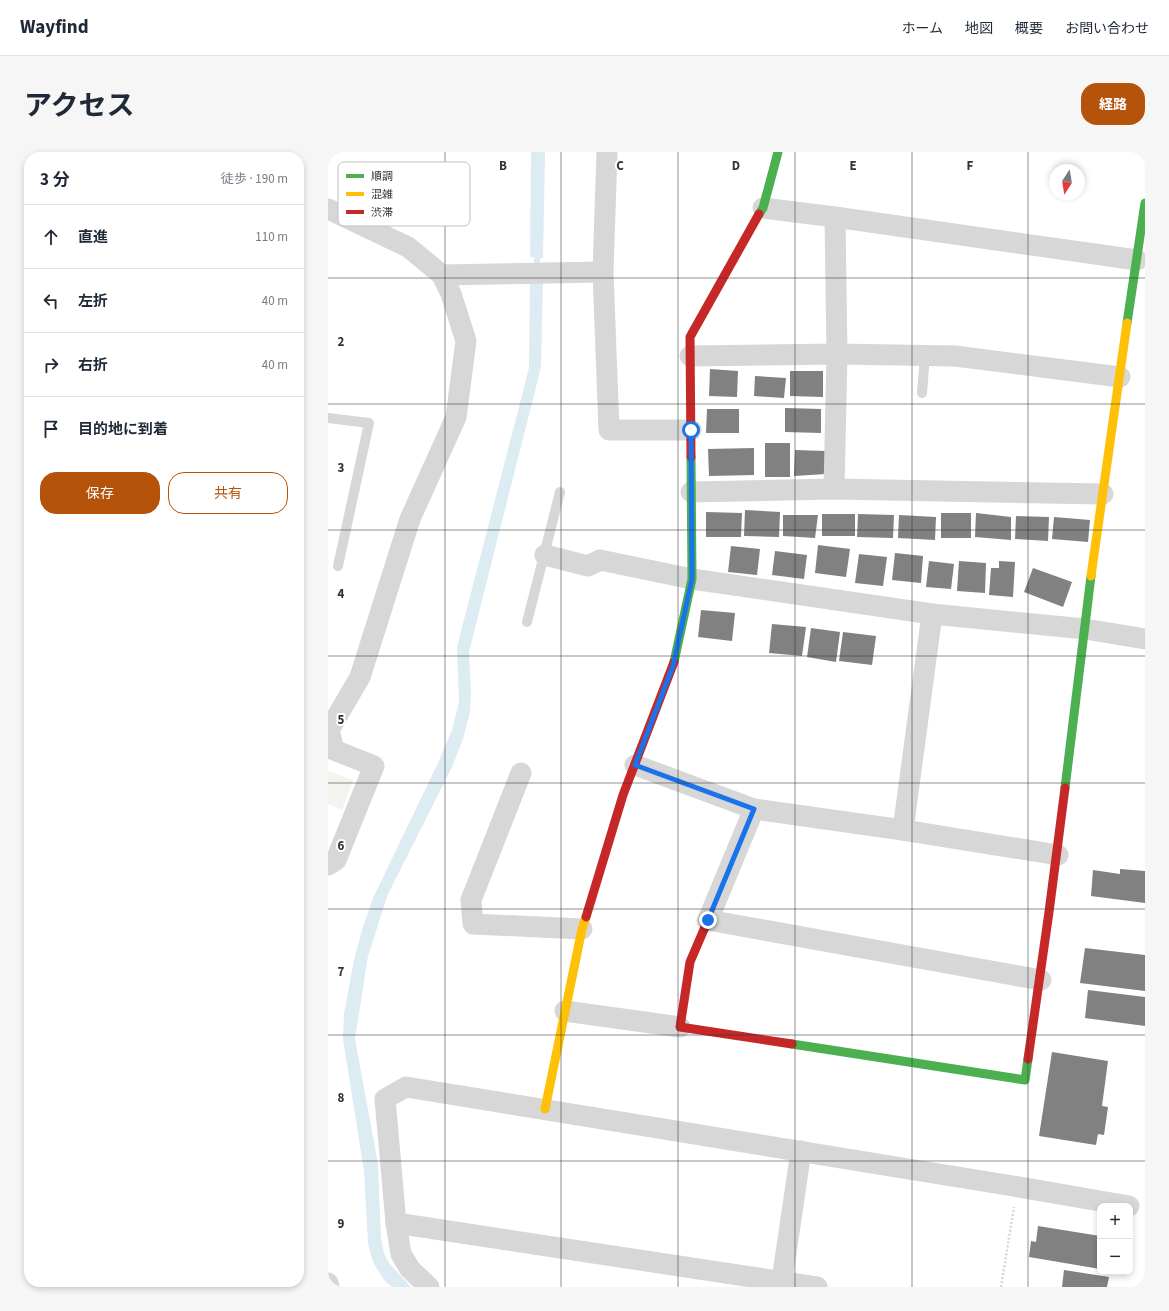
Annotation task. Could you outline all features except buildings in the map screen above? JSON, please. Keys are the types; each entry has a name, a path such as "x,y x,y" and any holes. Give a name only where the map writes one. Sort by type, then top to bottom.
{"street":[{"path":"606,152 604,272 609,430 691,430"},
{"path":"545,1109 582,929 623,794 673,666 692,579 690,337 763,208 778,152"},
{"path":"565,1011 680,1027 1025,1080 1041,980 1058,855 1084,629 1145,203"},
{"path":"763,208 1137,260"},
{"path":"328,209 338,214"},
{"path":"834,489 837,354 835,217"},
{"path":"328,865 336,860 374,766 334,750 329,730 360,677 410,519 456,417 466,341 451,294 442,275 408,247 364,226"},
{"path":"442,275 604,272"},
{"path":"690,356 837,354 955,356 1120,377"},
{"path":"691,492 834,489 1103,494"},
{"path":"545,555 588,566 600,560 692,579 932,614 1084,629 1145,639"},
{"path":"903,830 932,614"},
{"path":"635,765 754,809 903,830 1058,855"},
{"path":"521,773 471,900 473,924 582,929"},
{"path":"680,1027 690,962 754,809"},
{"path":"708,920 1041,980"},
{"path":"429,1287 410,1269 401,1254 396,1223 385,1099 406,1087 1111,1203"},
{"path":"781,1284 801,1151"},
{"path":"1133,1207 1145,1209"},
{"path":"396,1223 781,1284 817,1287"},
{"path":"328,1283 329,1287"}],"lane":[{"path":"922,394 925,355"},
{"path":"328,418 369,423 338,566"},
{"path":"527,622 560,492"}],"path":[{"path":"1001,1287 1014,1207"}],"shaded area":[{"path":"531,152 545,152 543,258 530,257"},
{"path":"530,279 543,279 541,367 469,652 471,692 470,712 463,739 452,767 388,894 368,956 355,1039 378,1164 381,1238 384,1253 389,1263 411,1287 392,1287 384,1280 373,1262 368,1243 364,1171 343,1039 344,1014 354,960 373,898 438,763 452,730 459,702 457,647 529,368"},
{"path":"328,771 353,780 342,810 328,804"}],"waterway":[{"path":"537,250 537,271"}],"traffic: fast":[{"path":"759,214 763,208 778,152"},
{"path":"1127,323 1145,203"},
{"path":"674,662 692,579 691,457"},
{"path":"1065,788 1091,576"},
{"path":"792,1044 1025,1080 1028,1059"}],"traffic: slow":[{"path":"1091,576 1127,323"},
{"path":"545,1109 582,929 586,917"}],"traffic: jam":[{"path":"691,457 690,337 759,214"},
{"path":"586,917 623,795 674,662"},
{"path":"1028,1059 1065,788"},
{"path":"708,920 690,962 680,1027 792,1044"}],"route":[{"path":"691,430 692,579 673,666 635,765 754,809 708,920"}]}
